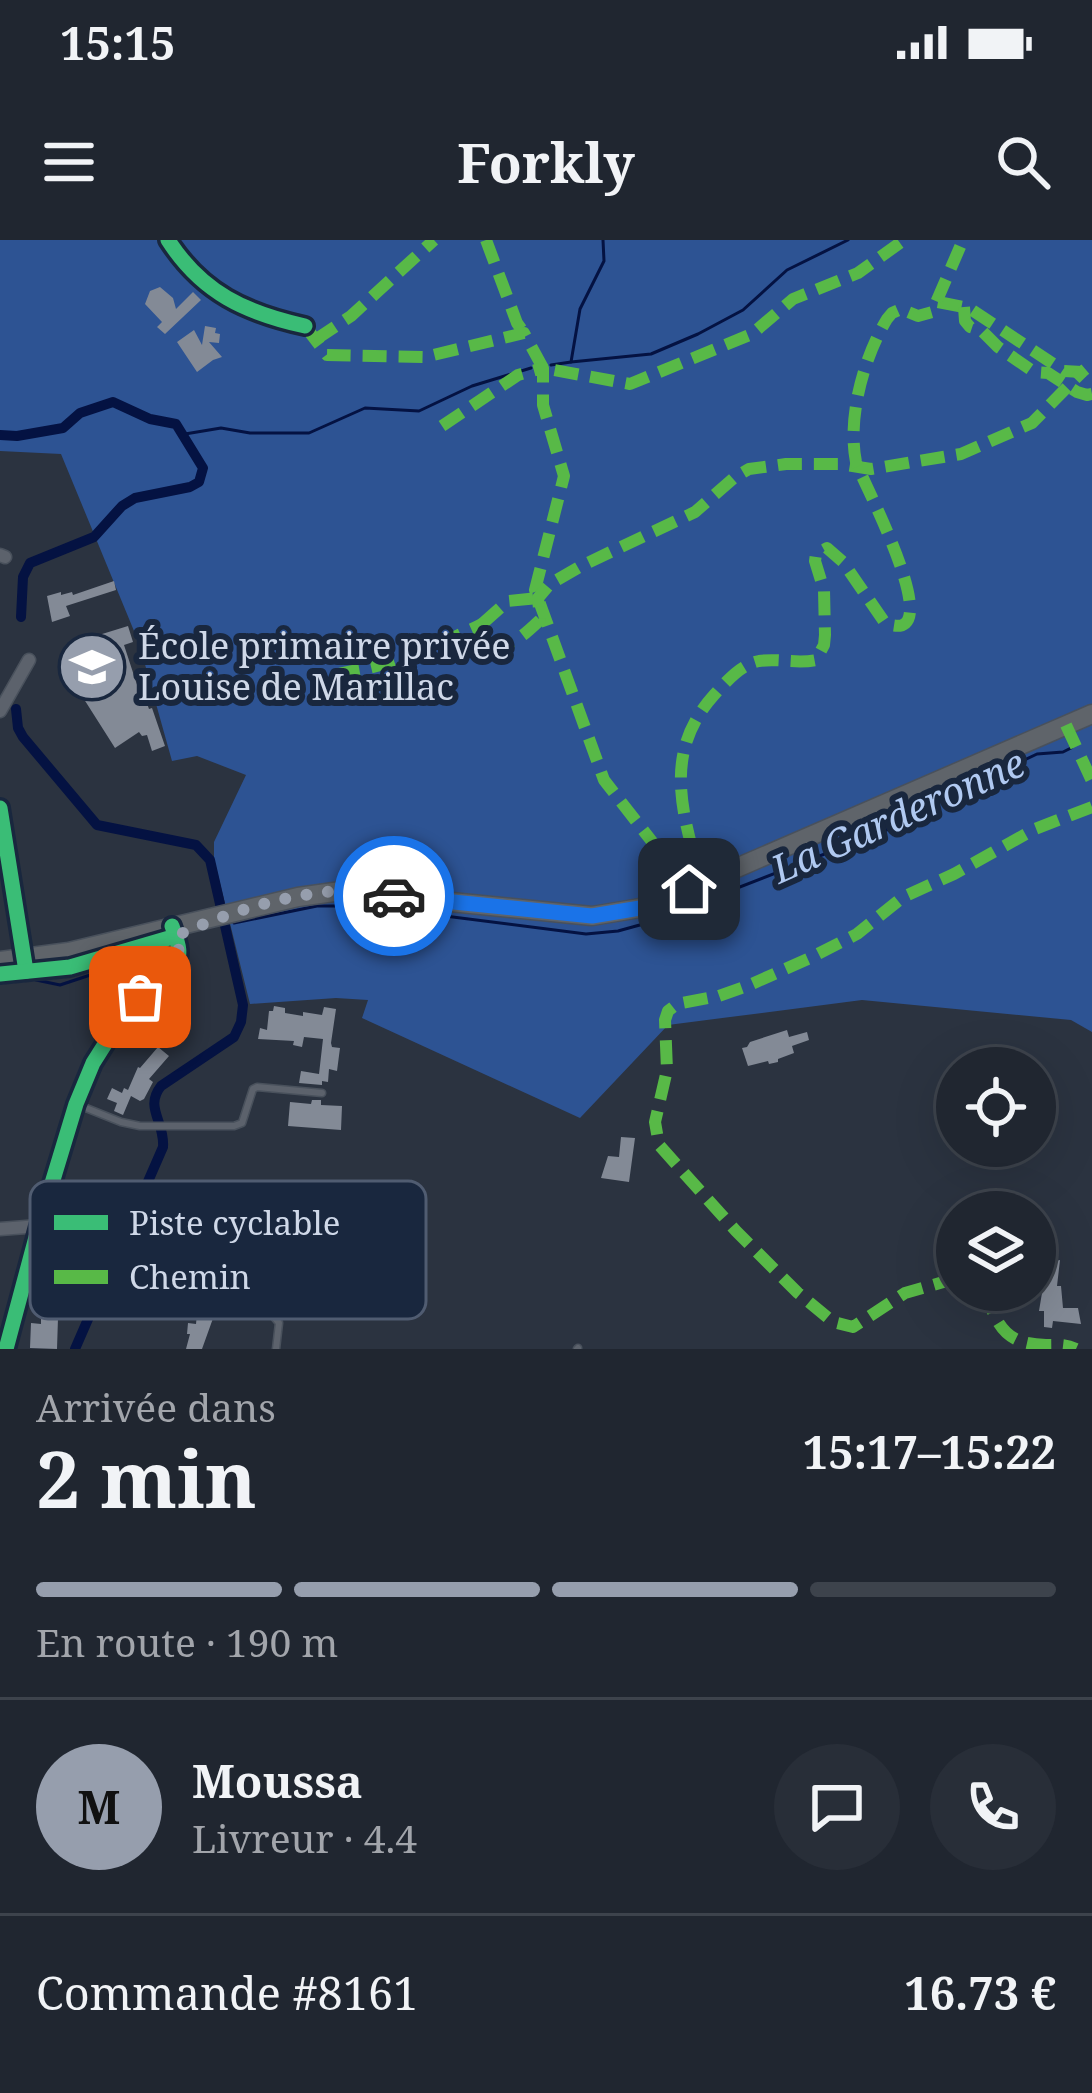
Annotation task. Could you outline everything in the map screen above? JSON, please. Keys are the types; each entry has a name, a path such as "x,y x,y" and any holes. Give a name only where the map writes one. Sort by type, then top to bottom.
{"main road":[{"path":"0,961 70,967 223,915 341,891 592,916 640,908 1092,714"},
{"path":"0,974 25,964"}],"street":[{"path":"168,240 188,266 225,298 250,312 305,326"},
{"path":"0,711 29,660"},
{"path":"0,808 25,964"},
{"path":"0,897 17,902"},
{"path":"53,1181 93,1063 124,1014 180,958 174,931"},
{"path":"0,1229 30,1227"},
{"path":"6,1349 30,1260"}],"lane":[{"path":"76,1104 121,1122 234,1126 242,1123 257,1087 322,1093"},
{"path":"276,1319 276,1349"}],"shaded area":[{"path":"0,240 1092,240 1092,1032 1071,1020 862,1000 668,1025 580,1118 362,1018 368,1000 250,1004 214,859 214,842 246,775 197,756 172,761 139,643 61,454 0,451"}],"building":[{"path":"160,287 173,298 176,309 193,292 201,300 165,334 157,327 162,322 145,304 150,291"},
{"path":"205,326 220,334 219,343 209,342 222,357 197,372 177,342 194,330 202,345"},
{"path":"114,581 116,590 66,606 70,616 52,622 47,596 73,595"},
{"path":"128,626 133,642 124,645 140,694 152,708 165,746 152,751 147,735 139,732 115,748 68,674 81,666 73,643"},
{"path":"274,1006 303,1016 303,1012 322,1015 324,1007 336,1009 331,1043 340,1048 337,1071 329,1069 328,1082 299,1083 301,1071 319,1074 323,1039 304,1037 302,1047 293,1045 294,1041 258,1039 260,1028 267,1030"},
{"path":"787,1030 789,1037 807,1032 809,1040 792,1046 794,1053 778,1062 748,1066 742,1048"},
{"path":"158,1047 169,1056 149,1079 153,1082 144,1099 131,1096 123,1115 114,1111 117,1103 107,1099 112,1088 122,1093 128,1090 138,1067"},
{"path":"312,1100 342,1106 341,1130 288,1126 290,1102 311,1104"},
{"path":"621,1137 635,1138 629,1182 601,1178 608,1156 619,1157"},
{"path":"1060,1260 1057,1286 1061,1286 1063,1308 1078,1308 1081,1324 1053,1321 1052,1328 1044,1327 1044,1311 1056,1311 1056,1261"},
{"path":"41,1319 58,1319 57,1349 30,1348 31,1323 41,1324"},
{"path":"196,1319 213,1319 202,1349 186,1349 188,1323 196,1324"}],"waterway":[{"path":"551,365 571,362 580,309 604,261 603,240"},
{"path":"571,362 651,354 698,334 743,310 787,270 848,240"},
{"path":"185,434 221,428 309,433 365,408 419,411 472,386 531,368"},
{"path":"0,435 63,428 80,413 113,402 150,419 176,424 203,468 199,482 190,487 135,498 94,537 30,563 23,577 21,617"},
{"path":"16,709 23,737 97,825 196,845 210,860 243,1005 241,1022 234,1037 156,1094 163,1147 148,1181"},
{"name":"La Garderonne","path":"234,923 317,906 366,906 586,934 618,931 894,827 915,812 1037,754 1071,748"},
{"name":"La Garderonne","path":"36,980 60,985 166,950"},
{"path":"75,1349 88,1319"}],"marked path":[{"path":"315,340 351,316 434,240"},
{"path":"486,240 524,333"},
{"path":"305,326 327,355 425,357 524,333 543,368 630,384 752,334 793,299 858,273 904,240"},
{"path":"702,883 683,810 682,763 687,740 714,695 746,666 766,660 816,660 825,635 824,590 816,554 827,548 843,562 885,623 904,624 910,611 898,558 856,462 856,407 871,351 887,319 901,309 918,316 932,312 963,240"},
{"path":"938,302 969,308 1064,371 1082,372 1089,366"},
{"path":"964,307 970,327 982,331 1034,372 1048,373 1077,392 1092,394"},
{"path":"442,426 518,375 543,368 543,405 564,476 535,590 604,780 689,889"},
{"path":"336,675 439,647 482,624 483,641 514,641 540,620 538,598 550,584 695,512 749,469 786,464 871,469 961,454 1032,423 1082,372"},
{"path":"482,624 508,601 538,598"},
{"path":"1066,725 1092,781"},
{"path":"936,1284 905,1293 853,1327 833,1322 798,1293 659,1145 655,1122 667,1070 665,1020 677,1004 719,996 808,959 857,934 903,897 1035,829 1092,807"},
{"path":"993,1311 1004,1330 1020,1341 1076,1349"}],"cycle path":[{"path":"168,240 195,274 227,298 263,315 305,326"},
{"path":"0,808 26,971"},
{"path":"53,1181 93,1063 124,1014 175,967 179,951 172,926"},
{"path":"0,974 70,967 176,936"},
{"path":"6,1349 30,1260"}],"way so far":[{"path":"140,997 175,967 180,958 176,936 223,915 341,891 394,896"}],"place":[{"name":"École primaire privée Louise de Marillac","path":"92,667"}],"route":[{"path":"394,896 592,916 640,908 689,889"}]}
